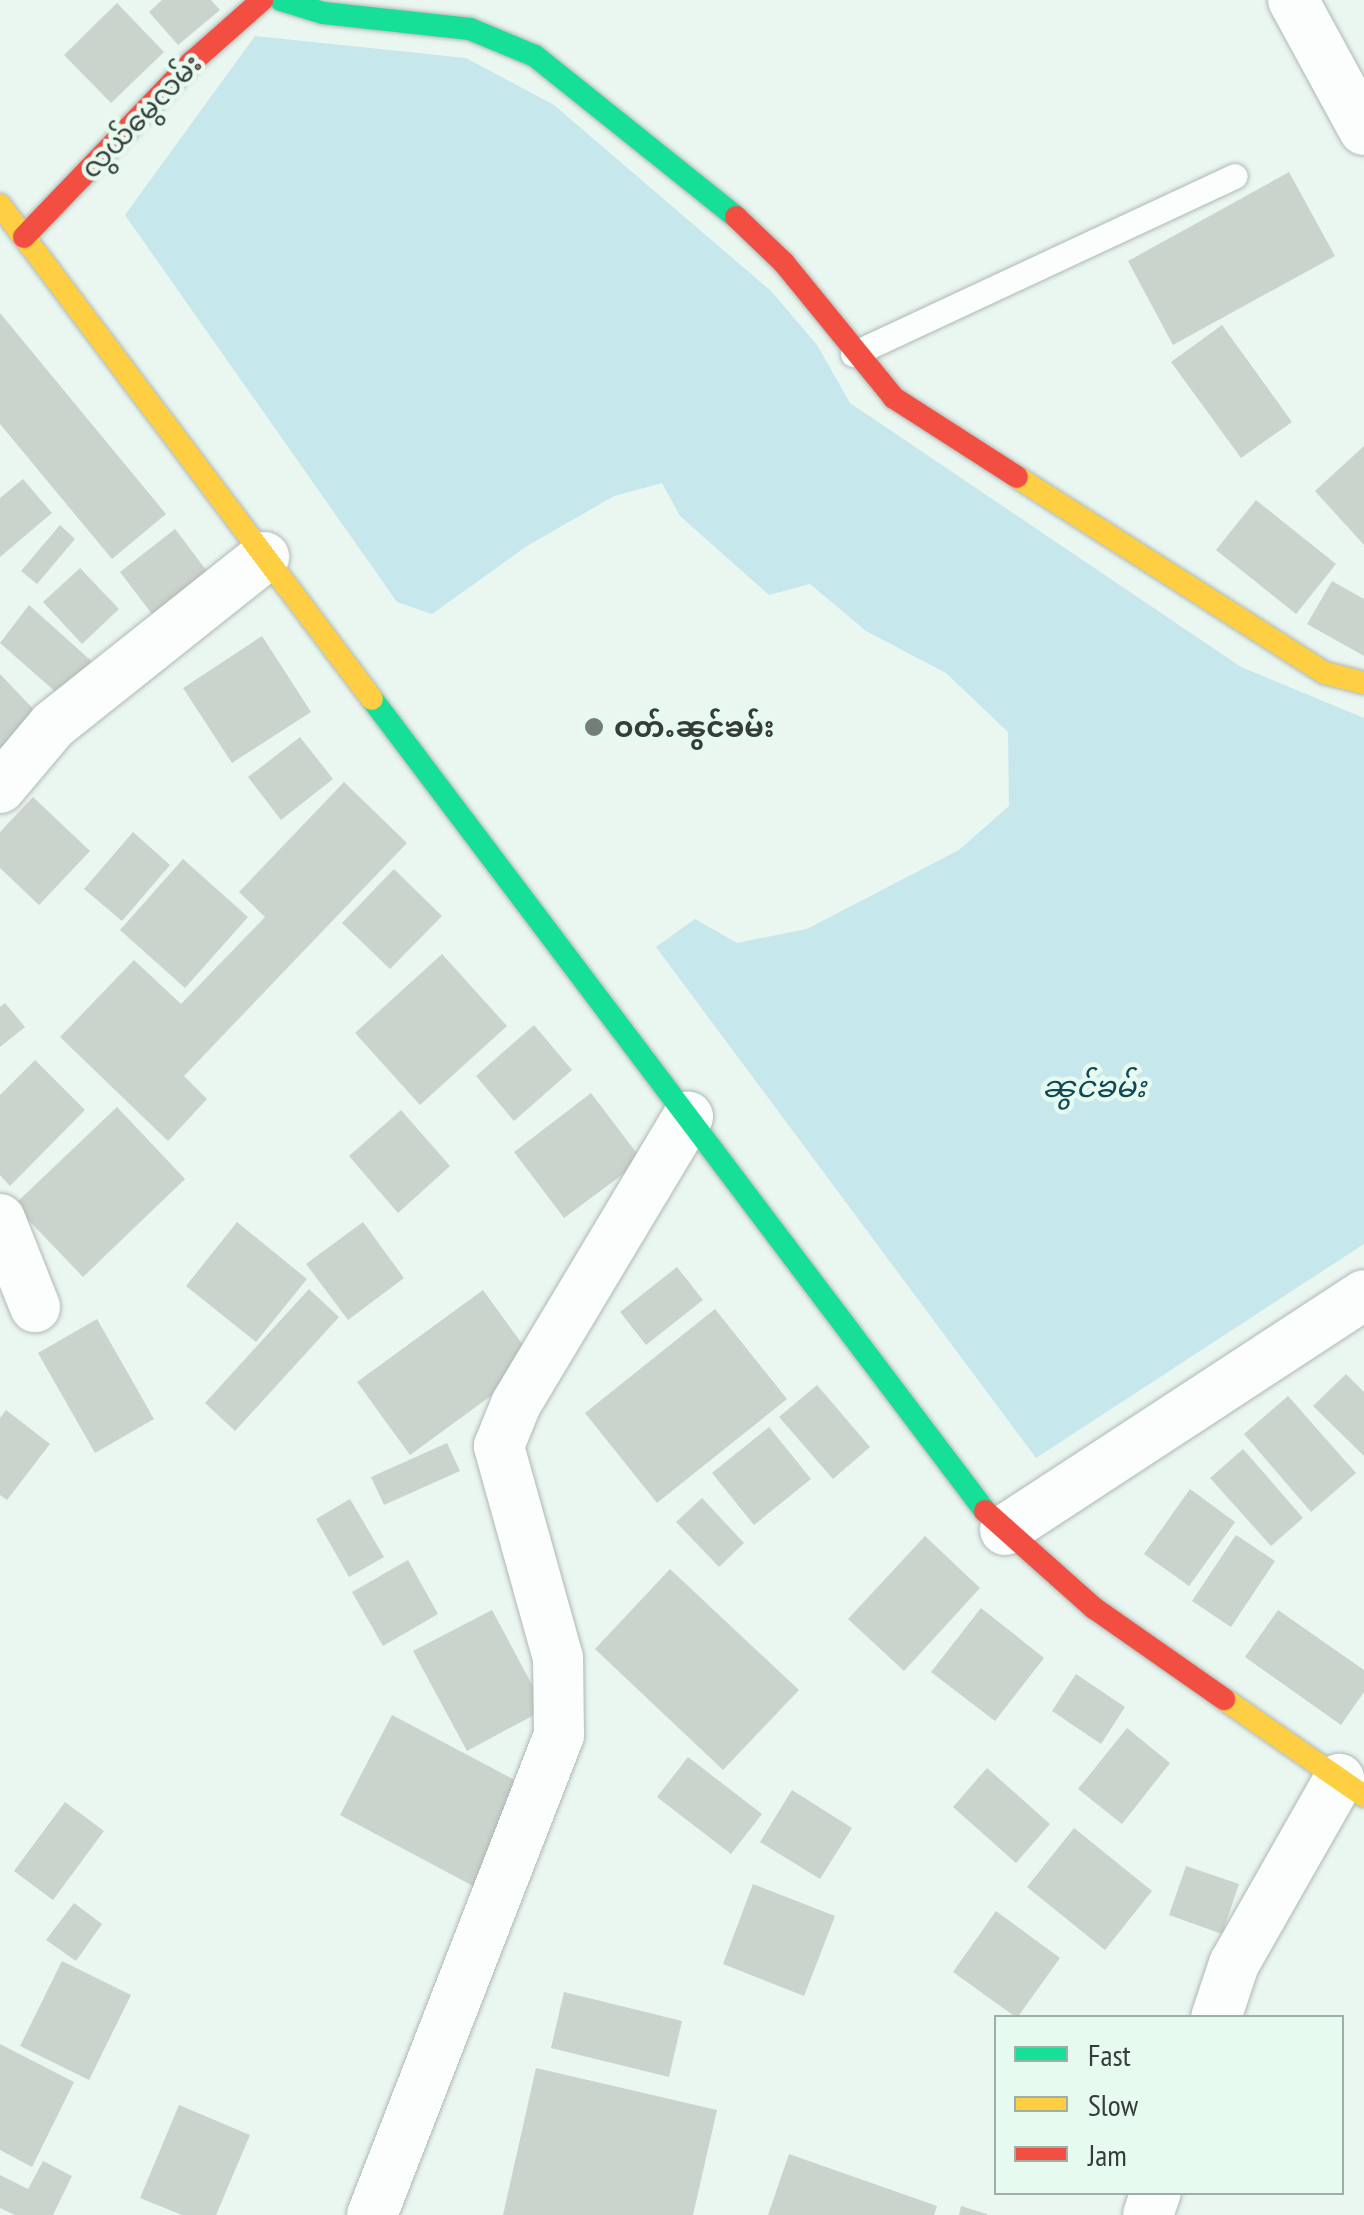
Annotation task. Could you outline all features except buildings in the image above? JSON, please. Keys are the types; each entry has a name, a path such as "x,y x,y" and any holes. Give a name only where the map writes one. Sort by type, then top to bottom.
{"main road":[{"name":"လွယ်မွေလမ်း","path":"24,238 192,62 262,0"},
{"path":"281,0 324,13 470,28 534,56 716,198 784,263 853,354 894,398 1086,525 1325,674 1364,683"},
{"path":"0,205 1005,1530 1094,1608 1352,1788"}],"street":[{"path":"1292,0 1364,130"},
{"path":"0,788 52,725 264,557"},
{"path":"372,2215 559,1735 558,1658 498,1446 516,1404 688,1117"},
{"path":"0,1219 35,1307"},
{"path":"1005,1530 1364,1295"},
{"path":"1217,2015 1234,1964 1352,1788"}],"lane":[{"path":"853,354 1234,176"}],"water":[{"name":"ၼွင်ၶမ်း","path":"255,36 466,58 554,105 771,291 817,345 850,403 1241,667 1364,718 1364,1244 1036,1458 656,947 695,919 737,943 807,929 959,850 1009,806 1008,732 946,673 866,631 810,584 769,595 680,516 662,483 614,496 527,546 432,614 397,602 125,215"}],"traffic: fast":[{"path":"281,0 323,13 470,29 535,56 736,217"},
{"path":"372,699 985,1511"}],"traffic: slow":[{"path":"0,205 372,699"},
{"path":"1017,477 1325,673 1364,683"},
{"path":"1224,1699 1364,1796"}],"traffic: jam":[{"path":"24,237 192,62 262,0"},
{"path":"736,217 784,263 894,398 1017,477"},
{"path":"985,1511 1094,1608 1224,1699"}],"place":[{"name":"ဝတ်ႉၼွင်ၶမ်း","path":"594,727"}]}
